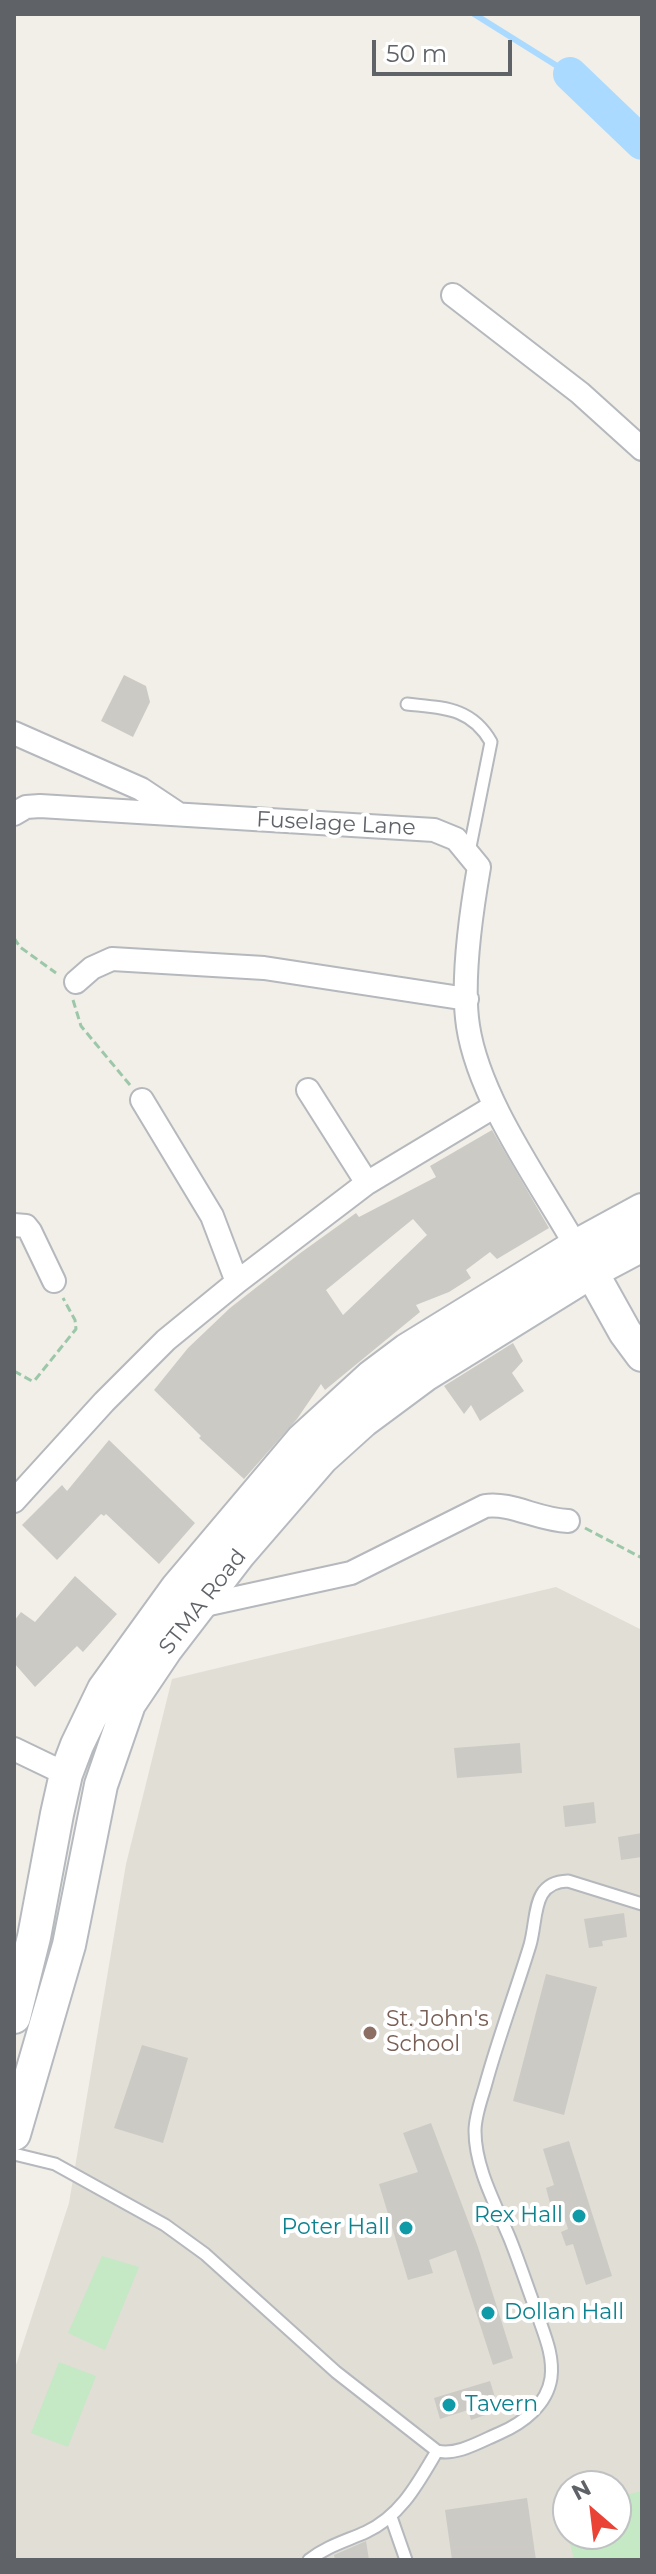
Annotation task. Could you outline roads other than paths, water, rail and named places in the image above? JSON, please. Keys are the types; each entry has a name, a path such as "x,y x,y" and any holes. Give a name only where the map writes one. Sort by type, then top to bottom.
{"main road":[{"name":"STMA Road","path":"14,2134 69,1945 101,1785 129,1704 166,1649 239,1554 322,1458 363,1421 584,1259 642,1210"},
{"name":"STMA Road","path":"14,2017 34,1937 66,1774 104,1689 216,1539 302,1440 371,1377 407,1350 584,1259 642,1245"},
{"path":"584,1259 625,1332 642,1355"}],"street":[{"path":"453,295 580,393 642,449"},
{"path":"14,733 141,789 178,814"},
{"name":"Fuselage Lane","path":"14,814 26,807 40,806 434,830 456,839 469,852"},
{"path":"469,852 479,867 470,918 467,999 468,1025 478,1067 495,1106 584,1259"},
{"path":"76,982 92,968 112,959 264,968 467,999"},
{"path":"308,1090 367,1183"},
{"path":"142,1100 212,1216 237,1282"},
{"path":"14,1501 155,1350 237,1282 367,1183 495,1106"},
{"path":"14,1225 26,1226 30,1231 54,1281"},
{"path":"200,1606 351,1573 485,1506 498,1504 541,1518 568,1521"},
{"path":"14,1749 66,1774"}],"lane":[{"path":"407,704 446,709 477,721 491,742 469,852"},
{"path":"14,2154 55,2164 165,2225 205,2254 336,2372 437,2451 452,2452 517,2426 533,2412 551,2381 547,2341 482,2172 475,2127 502,2025 532,1939 539,1896 544,1888 555,1881 568,1881 642,1904"},
{"path":"315,2558 391,2517 410,2496 437,2451"},
{"path":"391,2517 406,2560"}],"waterway":[{"path":"474,14 570,74"},
{"path":"570,74 642,143"}],"place":[{"name":"St. John's School","path":"370,2033"},
{"name":"Rex Hall","path":"579,2216"},
{"name":"Poter Hall","path":"406,2228"},
{"name":"Dollan Hall","path":"488,2313"},
{"name":"Tavern","path":"449,2405"}]}
